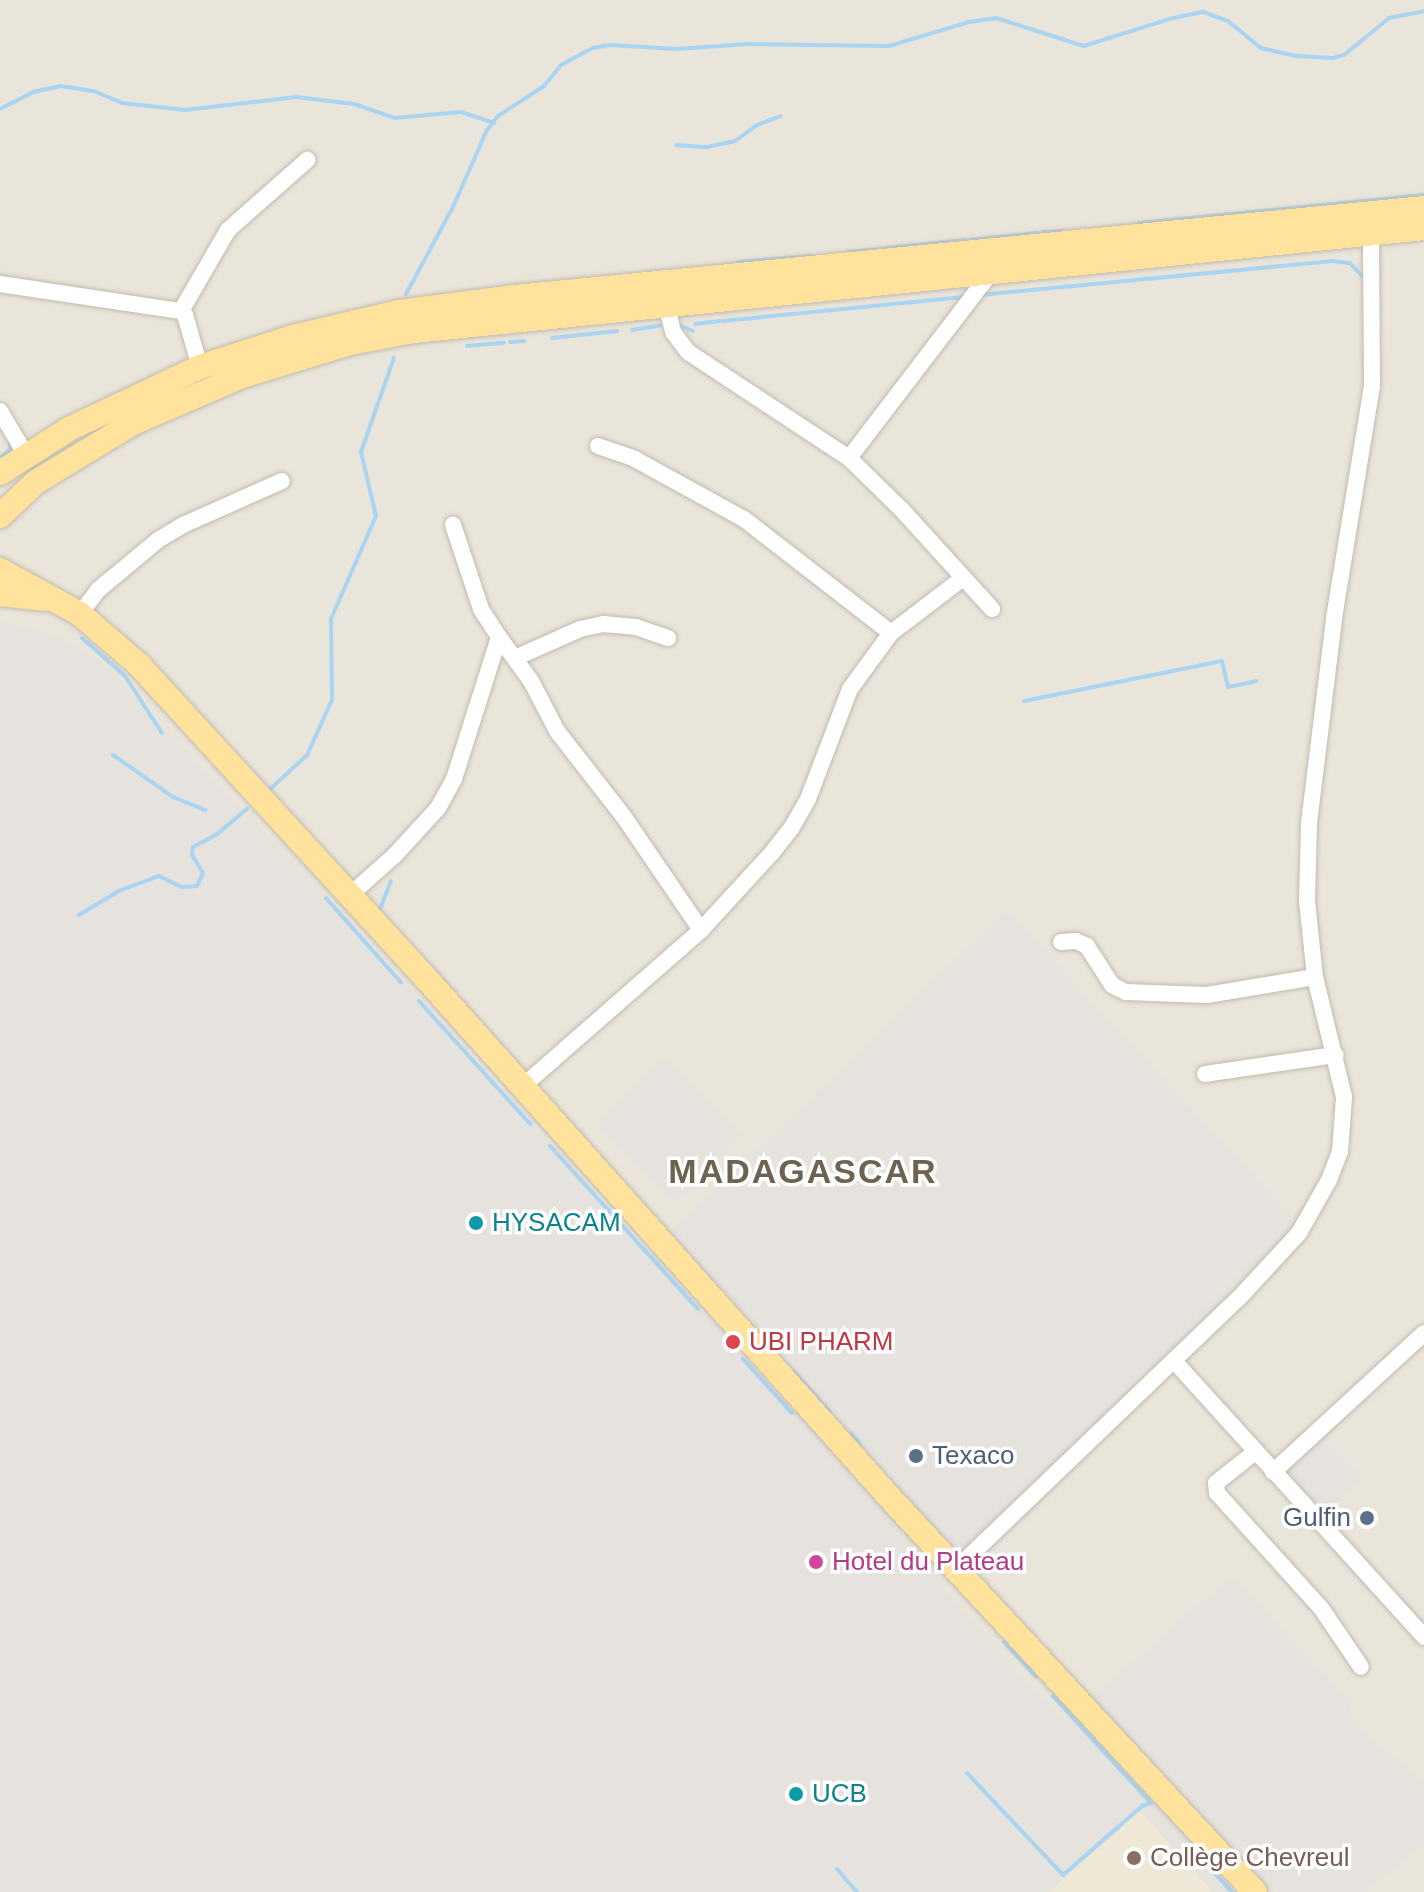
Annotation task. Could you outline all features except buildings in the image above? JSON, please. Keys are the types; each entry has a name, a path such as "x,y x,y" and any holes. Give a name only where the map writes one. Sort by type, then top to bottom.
{"main road":[{"path":"0,516 36,482 85,450 188,397 242,376 350,343 414,331 991,272 1371,223 1424,208"},
{"path":"0,473 71,428 200,367 349,322 488,300 1371,223 1424,228"},
{"path":"71,428 85,450"},
{"path":"0,570 80,614 139,665 523,1086 956,1569 1255,1892"},
{"path":"0,594 58,601"}],"street":[{"path":"181,311 228,230 307,160"},
{"path":"956,1569 1175,1362 1299,1233 1340,1152 1344,1097 1315,977 1307,901 1309,823 1334,618 1372,386 1371,223"},
{"path":"849,458 991,272"},
{"path":"0,284 181,311 185,315 200,367"},
{"path":"666,305 673,332 688,352 849,458 902,510 992,609"},
{"path":"0,411 26,455"},
{"path":"598,446 633,458 744,519 891,633"},
{"path":"80,614 98,590 158,540 195,519 282,481"},
{"path":"453,525 481,609 515,658 557,731 624,817 701,930"},
{"path":"523,1086 701,930 792,827 808,799 850,689 891,633 963,578"},
{"path":"515,658 565,635 603,624 636,627 668,638"},
{"path":"350,895 394,856 438,808 454,779 499,637"},
{"path":"1061,942 1076,941 1087,946 1112,985 1126,992 1207,995 1315,977"},
{"path":"1205,1074 1336,1055"},
{"path":"1273,1472 1424,1333"},
{"path":"1175,1362 1273,1472 1357,1558 1424,1637"},
{"path":"1255,1452 1216,1483 1217,1493 1321,1608 1361,1667"}],"shaded area":[{"path":"0,0 1424,0 1424,1892 0,1892"},
{"path":"0,621 57,636 100,661 323,894 649,1254 1007,910 1300,1226 1161,1371 935,1579 1064,1722 1232,1576 1347,1698 1356,1726 1424,1782 1424,1844 1364,1892 0,1892"},
{"path":"664,1058 741,1135 673,1203 596,1126"},
{"path":"1320,1436 1363,1478 1332,1508 1310,1503 1279,1476"},
{"name":"Collège Chevreul","path":"1139,1810 1213,1892 1049,1892 1118,1831"}],"waterway":[{"path":"406,294 453,207 487,130 498,116 544,86 561,65 593,48 610,45 676,49 748,44 889,46 969,22 996,18 1084,46 1169,19 1203,12 1228,21 1261,48 1297,56 1333,58 1344,55 1389,18 1424,11"},
{"path":"0,109 33,92 61,86 94,91 122,103 185,110 296,97 354,104 395,118 461,112 494,123"},
{"path":"676,145 707,147 735,141 757,125 780,116"},
{"path":"1139,223 1424,195"},
{"path":"1043,232 1062,231"},
{"path":"970,240 1038,233"},
{"path":"887,248 966,240"},
{"path":"848,252 885,249"},
{"path":"738,262 811,256"},
{"path":"980,295 1330,261 1350,263 1362,276"},
{"path":"723,321 964,297"},
{"path":"695,324 720,321"},
{"path":"632,330 665,325"},
{"path":"678,325 693,331"},
{"path":"552,338 618,331"},
{"path":"510,342 524,341"},
{"path":"467,346 504,343"},
{"path":"268,791 307,755 332,700 331,619 376,516 361,452 394,358"},
{"path":"0,458 10,450 10,442"},
{"path":"82,638 125,676 162,733"},
{"path":"1024,701 1222,661 1228,687 1256,681"},
{"path":"113,755 173,797 205,810"},
{"path":"79,915 119,891 159,876 182,887 197,886 203,873 192,855 193,847 217,834 247,809"},
{"path":"379,912 391,881"},
{"path":"326,898 381,960"},
{"path":"381,960 401,982"},
{"path":"419,1001 530,1124"},
{"path":"550,1146 698,1309"},
{"path":"743,1359 792,1413"},
{"path":"794,1372 830,1412"},
{"path":"851,1433 860,1444"},
{"path":"1004,1642 1036,1677"},
{"path":"967,1773 1063,1875 1142,1806 1151,1803 1053,1696"},
{"path":"1207,1865 1232,1892"},
{"path":"837,1869 857,1892"}],"place":[{"name":"HYSACAM","path":"476,1223"},
{"name":"UBI PHARM","path":"733,1342"},
{"name":"Texaco","path":"916,1456"},
{"name":"Gulfin","path":"1367,1518"},
{"name":"Hotel du Plateau","path":"816,1562"},
{"name":"UCB","path":"796,1794"},
{"name":"Collège Chevreul","path":"1134,1858"}],"district":[{"name":"MADAGASCAR","path":"803,1172"}]}
